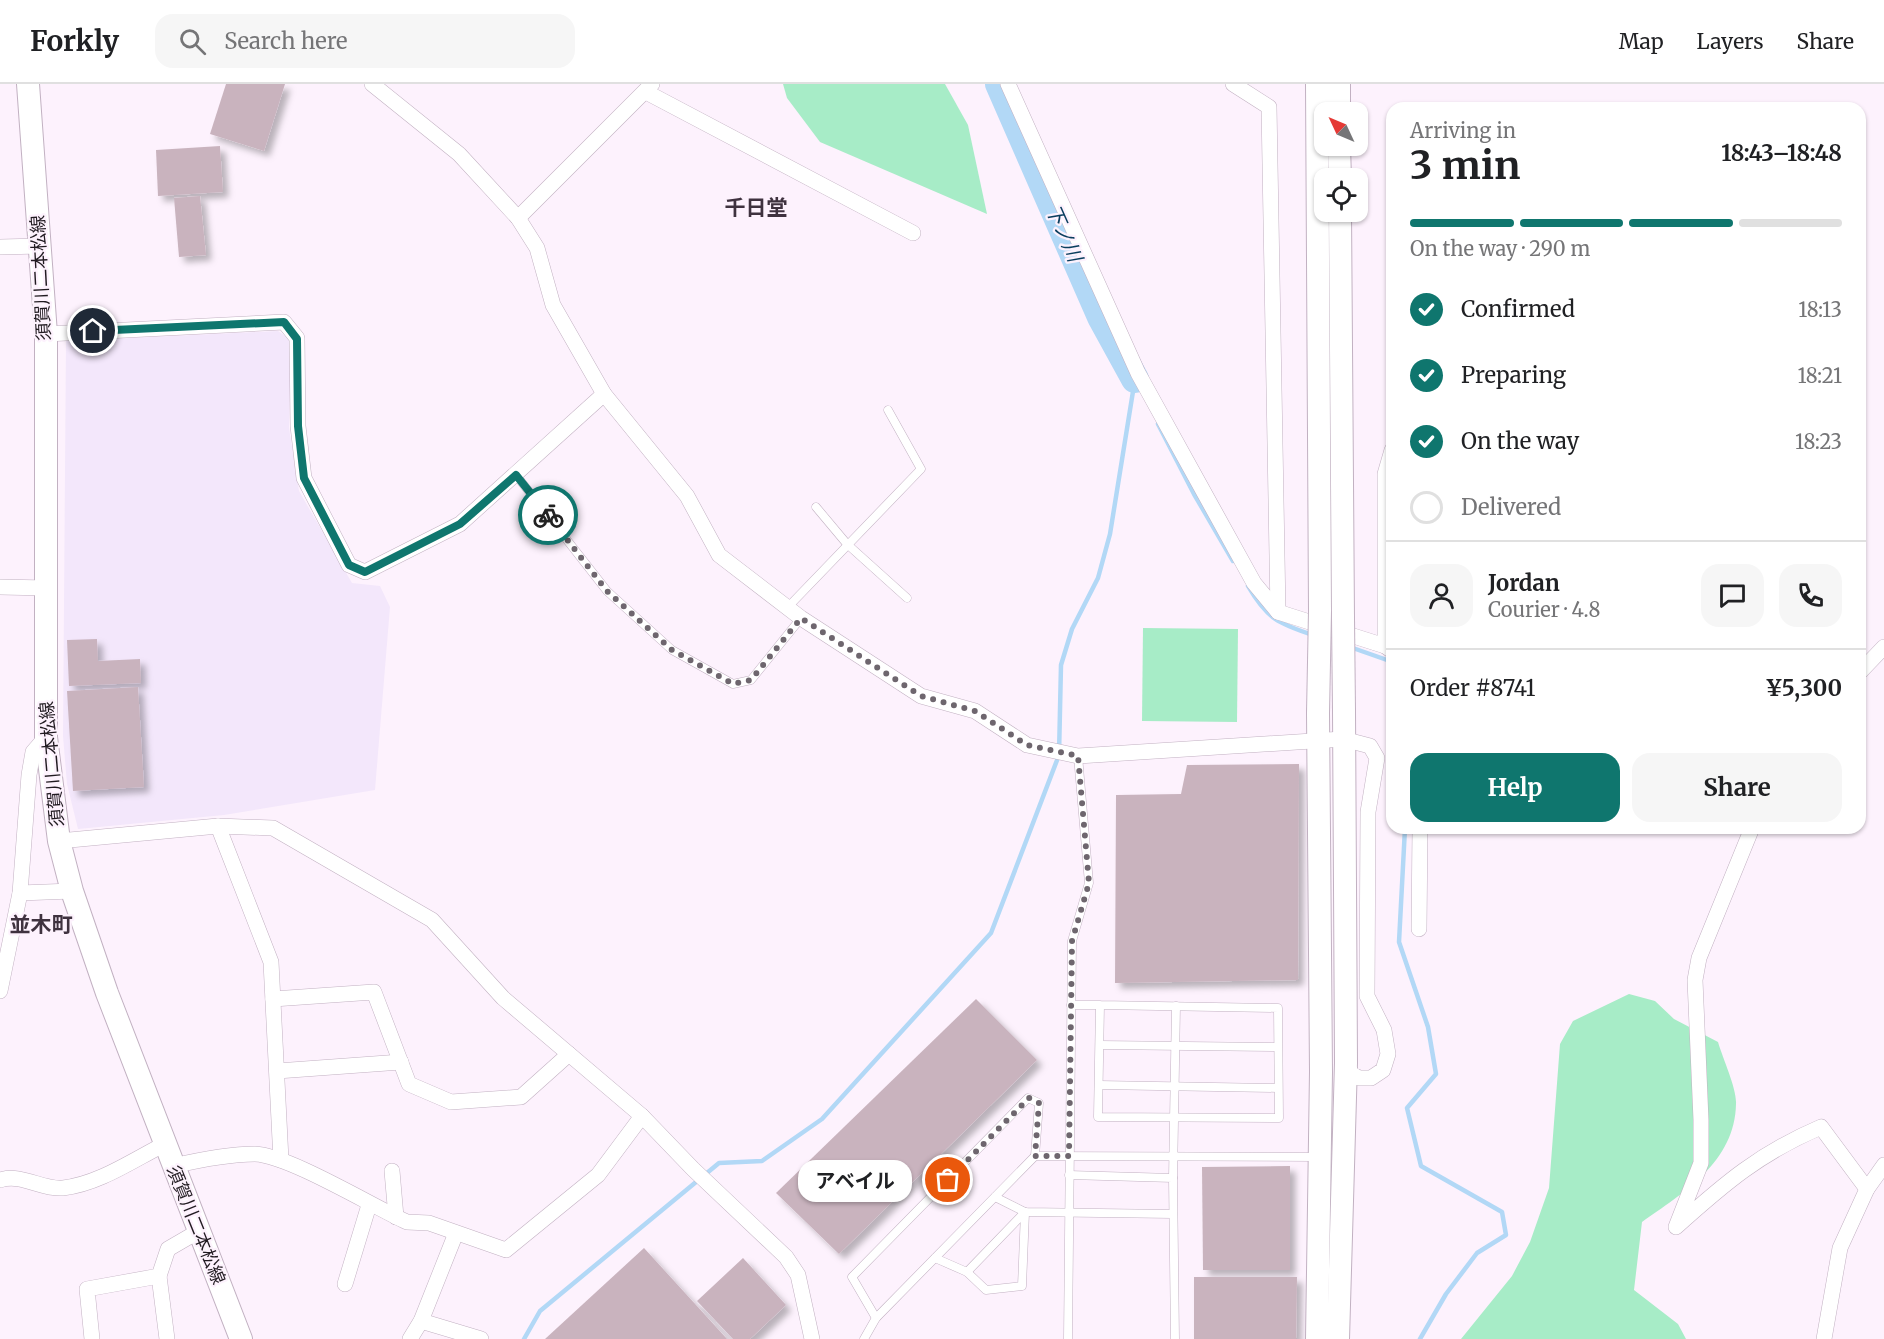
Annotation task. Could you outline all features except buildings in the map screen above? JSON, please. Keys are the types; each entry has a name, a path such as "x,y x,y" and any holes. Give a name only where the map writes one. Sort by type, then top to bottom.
{"street":[{"name":"須賀川二本松線","path":"28,84 46,334 46,737 58,841 72,891 173,1166 241,1339"},
{"path":"372,84 459,154 518,218 537,248 553,305 604,394 687,496 719,555 801,618 921,696 975,711 1027,745 1078,756 1343,739 1370,746 1377,758 1368,812 1367,996 1384,1030 1388,1054 1383,1070 1371,1078 1359,1078 1352,1074 1346,1063"},
{"path":"1008,84 1138,374 1254,583 1278,612 1386,648"},
{"path":"1233,84 1269,107 1278,612"},
{"path":"1317,84 1320,611 1317,740 1320,1157 1317,1339"},
{"path":"1339,84 1339,102"},
{"path":"518,218 649,88 912,233"},
{"path":"1338,1339 1346,1063 1340,222"},
{"path":"0,247 40,246"},
{"path":"46,334 284,322 297,339 298,426 304,478 349,565 365,572 460,524 604,394"},
{"path":"1386,471 1386,532"},
{"path":"0,587 47,588"},
{"path":"1866,666 1884,647"},
{"path":"0,991 20,893 28,775 33,752 46,737"},
{"path":"218,826 271,962 281,1160"},
{"path":"58,841 218,826 273,828 432,920 503,998 642,1116 693,1169 786,1257 798,1275 812,1339"},
{"path":"1419,929 1420,834"},
{"path":"1750,834 1697,969 1695,980 1701,1163 1676,1227 1725,1183 1781,1144 1821,1127 1867,1189"},
{"path":"20,893 72,891"},
{"path":"273,999 374,992 409,1084 451,1102 521,1097 569,1054"},
{"path":"277,1071 400,1062"},
{"path":"173,1166 200,1159 256,1154 281,1160 406,1222 429,1223 506,1251 598,1175 642,1116"},
{"path":"0,1180 9,1177 61,1188 91,1181 165,1144"},
{"path":"1824,1339 1840,1248 1867,1189 1884,1165"},
{"path":"392,1171 396,1217"},
{"path":"345,1284 369,1204"},
{"path":"167,1339 159,1276 168,1249 199,1231"},
{"path":"410,1339 421,1321 456,1233"},
{"path":"92,1339 87,1289 159,1276"},
{"path":"421,1321 470,1338"}],"lane":[{"path":"788,606 921,469 888,410"},
{"path":"516,475 607,591 672,650 733,684 751,680 801,618"},
{"path":"816,507 847,544 907,598"},
{"path":"1068,1339 1072,941 1089,883 1078,756"},
{"path":"1071,1005 1100,1005 1176,1006 1278,1008 1279,1118 1098,1117 1100,1005"},
{"path":"1175,1339 1173,1156 1176,1006"},
{"path":"1100,1045 1277,1047"},
{"path":"1099,1085 1278,1088"},
{"path":"864,1339 876,1318 1035,1156 1039,1103 1029,1098 852,1278 876,1318"},
{"path":"1035,1156 1320,1157"},
{"path":"1069,1175 1173,1178"},
{"path":"994,1197 1025,1212 1173,1214"},
{"path":"967,1272 1025,1212"},
{"path":"935,1258 967,1272 986,1290 1022,1286 1025,1212"}],"shaded area":[{"path":"278,331 291,340 289,428 299,491 352,583 380,586 390,607 375,790 224,815 78,829 67,784 63,736 66,341"}],"green space":[{"path":"783,84 945,84 968,125 987,214 820,142 787,98"},
{"path":"1143,628 1238,629 1237,722 1142,721"},
{"path":"1629,994 1655,1001 1674,1019 1718,1042 1736,1098 1733,1125 1727,1143 1717,1159 1689,1187 1642,1222 1634,1290 1678,1324 1686,1339 1461,1339 1512,1276 1530,1242 1549,1188 1560,1044 1573,1021"}],"waterway":[{"name":"下ノ川","path":"999,84 1101,317 1135,379"},
{"path":"524,1339 540,1311 719,1163 762,1161 822,1119 991,933 1059,755 1061,665 1072,629 1098,578 1110,534 1135,379"},
{"path":"1158,424 1194,494 1233,561"},
{"path":"1248,586 1261,606 1275,619 1313,635"},
{"path":"1350,647 1386,660"},
{"path":"1405,834 1399,942 1428,1027 1436,1074 1407,1108 1421,1166 1502,1212 1506,1235 1477,1253 1446,1294 1420,1339"}],"way so far":[{"path":"548,515 607,591 672,650 733,684 751,680 801,618 921,696 975,711 1027,745 1078,756 1089,883 1072,941 1069,1156 1035,1156 1039,1103 1029,1098 948,1180"}],"place":[{"name":"アベイル","path":"948,1180"}],"district":[{"name":"千日堂","path":"756,208"},
{"name":"並木町","path":"41,925"}],"route":[{"path":"93,331 284,322 297,339 298,426 304,478 349,565 365,572 460,524 516,475 548,515"}]}
